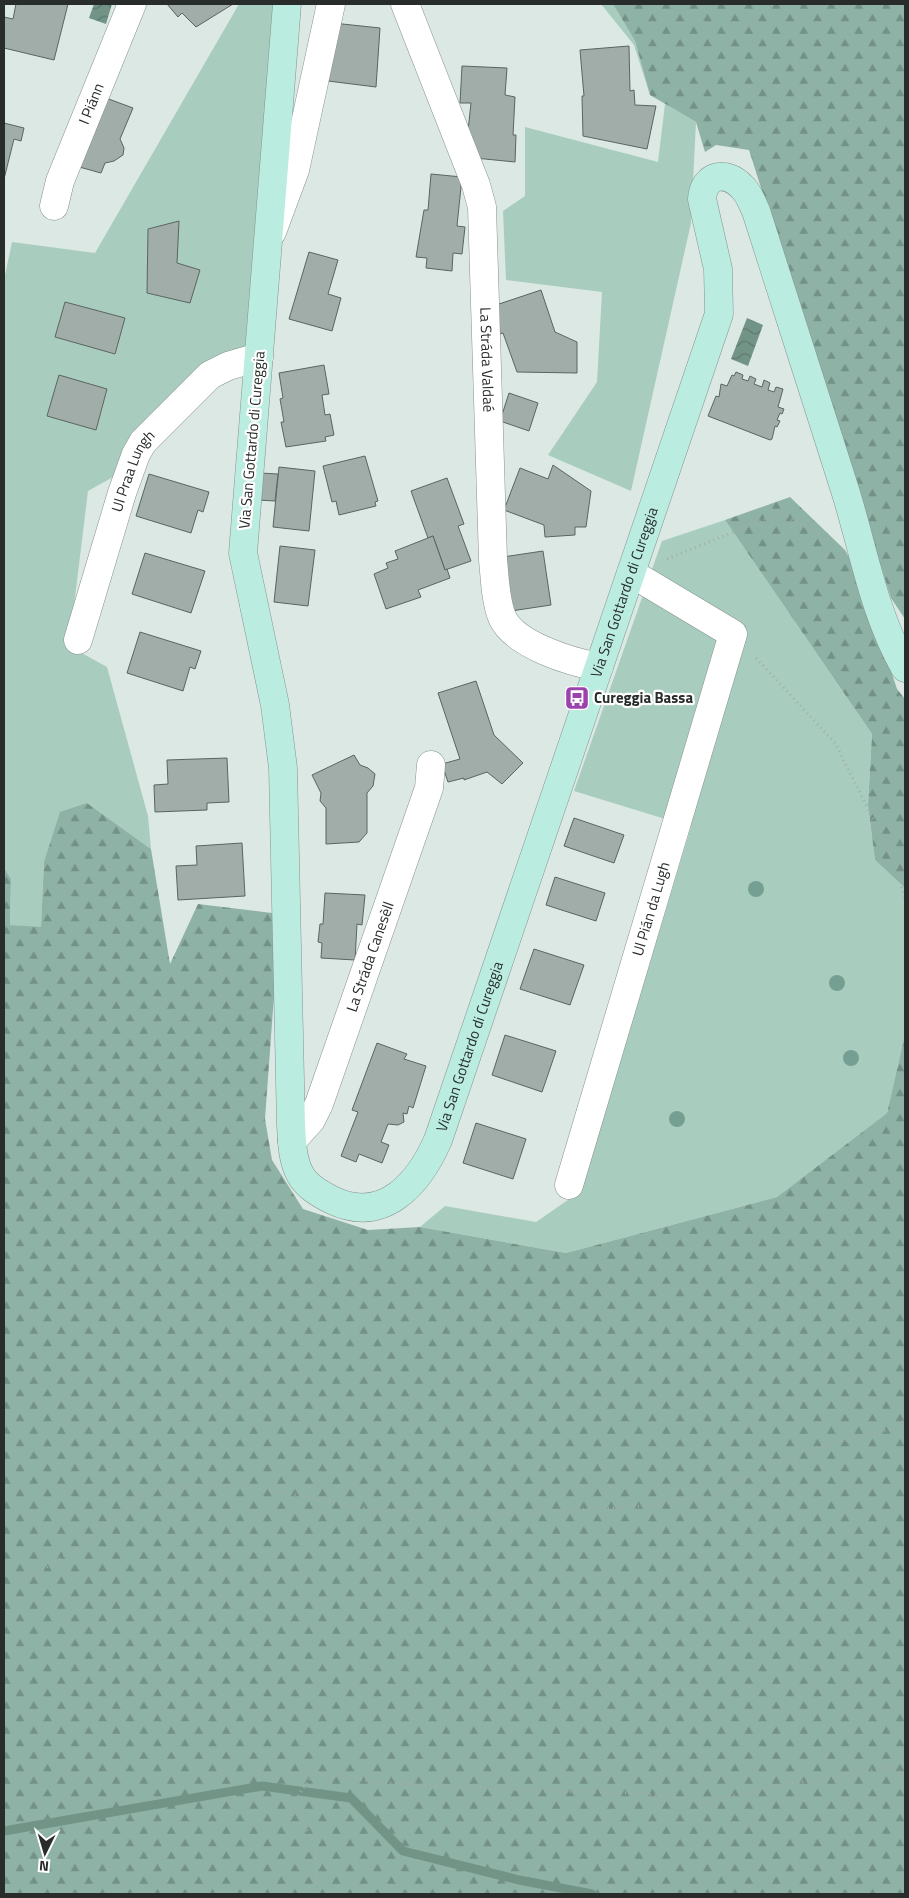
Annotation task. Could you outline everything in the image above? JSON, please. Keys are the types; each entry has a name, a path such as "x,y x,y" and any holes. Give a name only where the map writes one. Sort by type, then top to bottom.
{"street":[{"name":"I Piánn","path":"54,206 60,181 132,4"},
{"name":"Via San Gottardo di Cureggia","path":"287,4 243,553 275,705 282,768 292,1141 295,1163 300,1175 310,1186 338,1203 371,1206 385,1203 409,1187 420,1174 438,1140 719,314 718,269 702,198 703,189 712,178 721,177 736,181 743,187 756,211 845,491 864,557 872,595 884,626 905,668"},
{"path":"267,246 295,170 332,4"},
{"name":"La Stráda Valdaé","path":"405,4 476,184 482,207 493,560 499,606 508,627 519,637 537,646 599,667"},
{"name":"Ul Praa Lungh","path":"78,640 122,493 136,454 144,442 210,375 228,366 259,357"},
{"path":"631,573 733,634"},
{"name":"Ul Pián da Lugh","path":"569,1185 733,634"},
{"name":"La Stráda Canesèll","path":"292,1141 310,1120 319,1104 429,788 431,765"}],"path":[{"path":"631,573 780,514 864,557"},
{"path":"733,634 835,742 896,865 905,900"},
{"path":"4,1593 79,1547 145,1492 183,1485 248,1486 369,1509 513,1514 644,1506 706,1497 800,1452 891,1429 905,1420"},
{"path":"317,1894 315,1844 294,1803 314,1773 387,1783 638,1794 702,1802 778,1786 890,1767 905,1759"},
{"path":"881,1768 905,1773"}],"shaded area":[{"path":"239,4 290,4 265,342 221,358 147,417 122,472 88,491 69,646 107,667 148,816 151,849 87,803 44,862 41,928 10,925 11,879 4,868 4,280 12,242 95,253"},
{"path":"601,4 613,4 635,41 650,95 634,45"},
{"path":"665,104 696,122 691,223 631,491 548,455 597,382 602,292 506,280 503,211 525,196 525,127 658,162"},
{"path":"725,520 872,734 868,805 875,860 905,888 905,1034 887,1113 777,1197 566,1253 420,1227 445,1206 536,1222 581,1191 691,827 574,791 662,541"}],"green space":[{"path":"613,4 905,4 905,619 891,598 749,150 716,145 705,152 696,122 650,95 635,41"},
{"path":"790,497 845,550 859,576 897,689 905,699 905,888 875,860 868,805 872,734 725,520"},
{"path":"87,803 151,849 170,964 198,904 280,914 265,1119 272,1160 303,1209 368,1230 420,1227 566,1253 777,1197 887,1113 905,1034 905,1894 4,1894 4,868 11,879 10,925 41,927 44,862 60,812"}],"water":[{"path":"94,4 112,4 106,24 89,18"},
{"path":"747,318 763,325 748,366 731,359"}],"building":[{"path":"16,4 68,4 54,60 4,48 4,17 13,19"},
{"path":"167,4 233,4 196,27 182,13 178,17"},
{"path":"333,23 380,28 376,87 328,81"},
{"path":"629,46 630,91 634,90 635,105 656,106 647,149 583,136 582,96 584,96 580,50"},
{"path":"462,66 507,68 505,95 515,97 513,135 516,135 515,162 475,158 468,131 471,103 460,103"},
{"path":"106,98 133,108 120,139 124,148 123,155 114,161 105,163 101,173 72,165"},
{"path":"4,123 24,128 21,141 14,139 4,179"},
{"path":"431,174 462,177 457,226 465,227 462,254 453,253 452,271 426,268 427,258 416,257 424,210 428,210"},
{"path":"179,221 177,263 200,270 190,303 147,293 148,229"},
{"path":"309,252 338,260 328,294 341,298 332,331 289,319"},
{"path":"541,290 555,332 577,342 577,373 517,372 503,333 499,334 490,307"},
{"path":"65,302 125,318 115,354 55,337"},
{"path":"324,365 329,394 322,395 325,415 330,414 334,435 325,437 326,441 286,447 281,422 284,422 280,399 283,398 279,373"},
{"path":"736,372 743,375 742,379 748,381 750,376 756,379 754,384 762,387 764,380 770,383 768,390 774,392 776,387 783,389 778,407 784,409 777,420 780,421 777,427 775,426 772,439 770,440 708,416 716,396 719,397 721,384 727,386 732,375 734,376"},
{"path":"59,375 107,389 96,430 47,416"},
{"path":"509,393 538,403 529,431 500,421"},
{"path":"365,456 378,501 375,502 376,506 339,515 336,501 332,502 323,466"},
{"path":"553,465 591,491 586,527 575,527 575,535 545,537 544,525 504,510 520,468 548,479"},
{"path":"279,467 315,471 309,531 273,527"},
{"path":"260,473 278,474 275,501 258,500"},
{"path":"149,474 209,492 203,512 198,510 191,533 136,516"},
{"path":"447,478 464,524 458,526 471,561 445,570 433,536 428,538 411,491"},
{"path":"433,536 445,570 447,569 450,578 418,590 421,597 386,609 374,574 388,568 386,563 398,559 395,551"},
{"path":"280,546 315,550 308,606 274,602"},
{"path":"543,551 551,605 511,611 503,557"},
{"path":"145,553 205,571 191,613 132,594"},
{"path":"140,632 201,651 195,669 190,667 183,691 127,673"},
{"path":"476,681 494,735 523,763 502,784 487,772 464,780 464,778 448,782 442,764 460,759 438,693"},
{"path":"354,755 360,765 368,768 375,774 373,786 367,793 367,833 359,842 326,844 326,808 320,801 321,793 312,775"},
{"path":"227,758 229,802 207,803 207,810 155,812 154,785 168,784 167,760"},
{"path":"574,818 624,835 614,863 564,846"},
{"path":"242,843 245,896 178,900 176,866 197,865 196,846"},
{"path":"555,877 605,893 596,921 546,905"},
{"path":"325,893 365,895 362,925 357,924 355,960 321,958 322,943 318,942 320,924 323,924"},
{"path":"534,949 584,965 570,1005 520,989"},
{"path":"505,1035 556,1051 542,1092 492,1075"},
{"path":"377,1043 407,1054 404,1059 426,1066 413,1108 409,1106 407,1114 403,1113 404,1122 398,1125 388,1124 381,1142 389,1145 382,1163 359,1154 356,1162 341,1156 358,1112 352,1110"},
{"path":"476,1123 526,1139 513,1179 463,1163"}],"waterway":[{"path":"4,1831 262,1786 351,1798 403,1851 519,1880 592,1894"}],"place":[{"name":"Cureggia Bassa","path":"577,698"}]}
